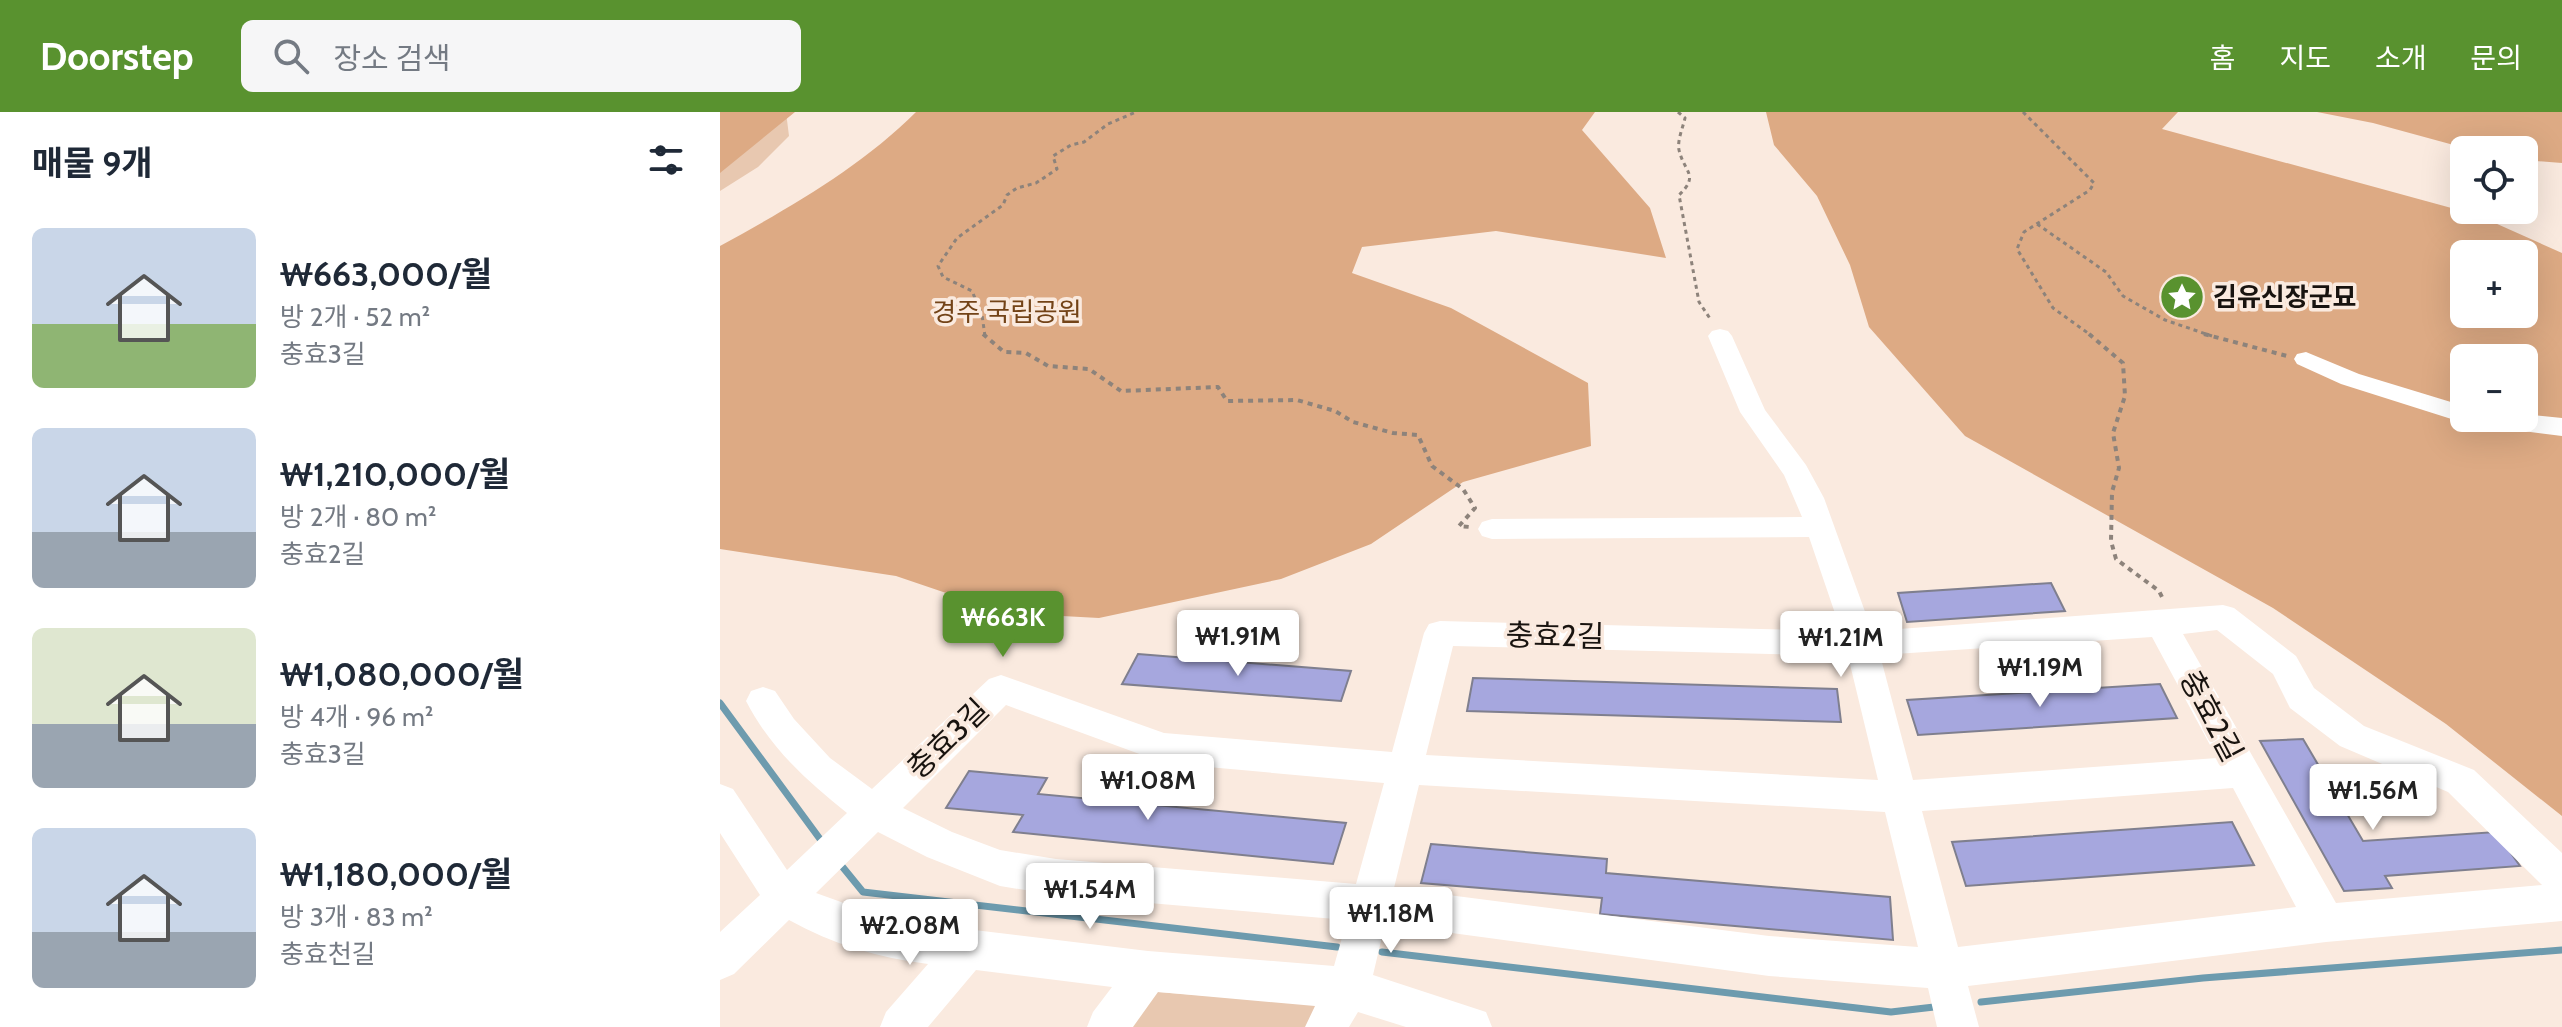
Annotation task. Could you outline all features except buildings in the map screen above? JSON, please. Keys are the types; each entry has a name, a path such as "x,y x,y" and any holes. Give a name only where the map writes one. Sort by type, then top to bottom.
{"street":[{"path":"1720,336 1753,412 1796,472 1821,527 1861,644 1958,1027"},
{"path":"2306,359 2350,379 2450,411"},
{"path":"2538,424 2562,427"},
{"path":"1492,529 1821,527"},
{"path":"2168,623 2223,617 2285,665 2302,698 2352,736 2461,781 2562,879"},
{"name":"충효2길","path":"2168,623 2242,772 1900,797 1405,769 1440,633 1861,644 2168,623"},
{"name":"충효3길","path":"720,960 1001,689 1164,748 1405,769"},
{"path":"763,701 782,729 818,769 873,811 940,845 1000,868 1056,877 1372,904 1769,956 1943,969 2326,923 2562,902"},
{"path":"1326,1027 1349,988 1405,769"},
{"path":"2242,772 2326,923"},
{"path":"720,800 785,896 853,930 891,940 1148,971 1349,988 1471,1027"},
{"path":"901,1027 968,949"},
{"path":"1108,1027 1148,971"}],"path":[{"path":"1136,112 1108,124 1084,142 1053,156 1057,169 1036,183 1017,188 1007,195 1003,205 977,221 947,251 938,266 943,277 972,291 982,315 983,335 1004,352 1026,353 1048,366 1089,369 1121,391 1218,387 1227,401 1297,400 1335,411 1353,422 1418,435 1432,466 1463,489 1475,508 1459,526 1492,529"},
{"path":"1678,112 1685,118 1678,147 1691,178 1690,185 1679,195 1692,272 1699,302 1720,336"},
{"path":"2023,112 2094,183 2090,190 2019,238 2017,249 2053,308 2112,351 2123,363 2125,396 2113,433 2119,468 2112,492 2111,541 2116,559 2159,591 2168,623"},
{"path":"2037,224 2106,272 2123,296 2165,320 2191,331 2306,359"}],"shaded area":[{"path":"720,112 786,112 789,136 758,167 720,191"},
{"path":"1157,992 1326,1005 1313,1027 1131,1027"}],"green space":[{"path":"720,112 795,112 720,173"},
{"name":"경주 국립공원","path":"916,112 1595,112 1582,130 1650,208 1666,258 1496,231 1362,247 1352,273 1451,308 1588,383 1591,446 1463,482 1371,544 1281,579 1099,618 1005,613 896,576 720,549 720,246 798,202 848,169"},
{"path":"1766,112 2178,112 2162,129 2450,208 2450,224 2497,224 2533,240 2450,240 2450,328 2538,328 2538,242 2562,253 2562,816 2446,724 2273,608 1965,436 1869,327 1850,265 1817,196 1774,145"},
{"path":"2317,112 2562,112 2562,163 2538,161 2538,136 2450,136 2450,144 2373,123"}],"waterway":[{"path":"720,703 820,839"},
{"path":"841,865 863,892 1337,947"},
{"path":"1981,1002 2203,978 2562,950"},
{"path":"1382,952 1891,1012 1934,1007"}],"place":[{"name":"김유신장군묘","path":"2182,297"}]}
